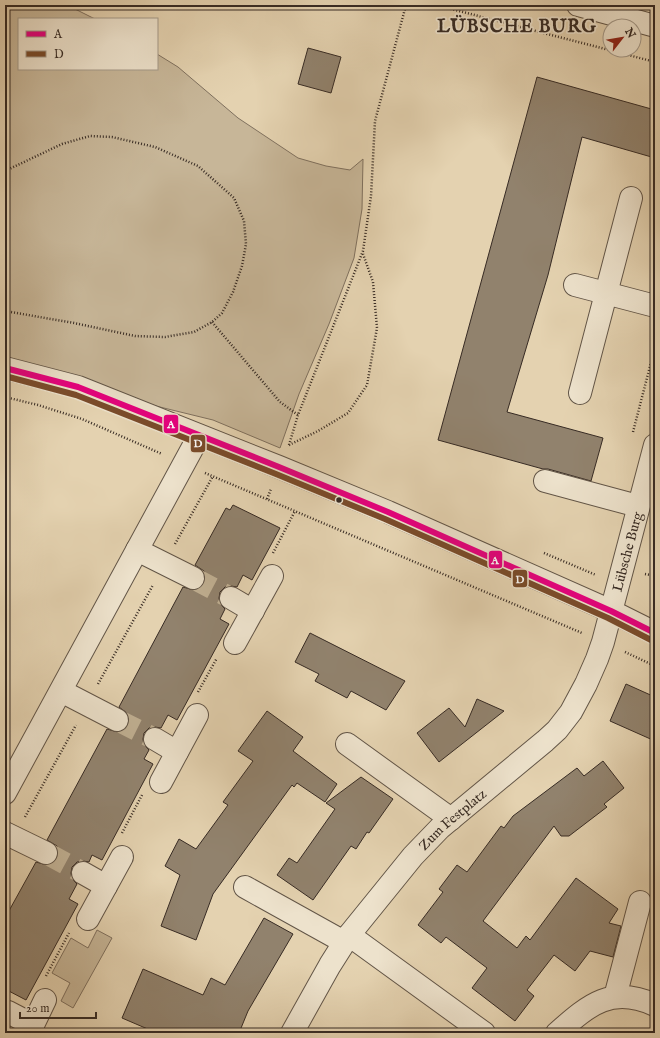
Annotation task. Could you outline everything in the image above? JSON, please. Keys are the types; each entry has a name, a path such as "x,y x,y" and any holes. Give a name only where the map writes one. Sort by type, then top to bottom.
{"street":[{"path":"578,5 655,26"},
{"path":"580,393 631,198"},
{"path":"575,284 655,306"},
{"path":"5,368 78,387 279,467 388,512 611,611 655,633"},
{"path":"5,793 199,436"},
{"name":"Lübsche Burg","path":"611,611 655,445"},
{"path":"545,481 638,506"},
{"path":"137,550 194,578"},
{"path":"235,643 272,576"},
{"path":"231,598 253,611"},
{"name":"Zum Festplatz","path":"292,1033 346,938 413,856 440,828 515,767 557,730 571,712 586,684 603,642 611,611"},
{"path":"61,691 117,720"},
{"path":"161,782 197,715"},
{"path":"155,739 177,752"},
{"path":"347,744 451,819"},
{"path":"10,835 46,853"},
{"path":"88,920 122,857"},
{"path":"83,874 106,886"},
{"path":"244,887 346,938 484,1033"},
{"path":"615,997 640,902"},
{"path":"557,1033 586,1008 603,1000 615,997 630,997 647,1001 655,1005"},
{"path":"8,1012 31,1029 45,1000"}],"path":[{"path":"267,499 289,445 298,415 362,254 371,196 375,121 406,5"},
{"path":"436,5 655,62"},
{"path":"5,171 62,144 90,136 112,137 155,147 198,166 234,198 244,221 246,244 234,292 222,313 212,322 194,332 165,337 135,336 74,323 5,312"},
{"path":"289,445 318,431 348,413 367,385 377,328 373,282 362,254"},
{"path":"212,322 280,402 298,415"},
{"path":"5,397 38,405 82,419 184,464 603,642 655,666"},
{"path":"10,835 87,705 213,476"}],"shaded area":[{"path":"5,5 67,5 93,18 18,18 18,70 158,70 158,55 178,67 238,118 298,158 326,166 350,170 363,159 362,209 354,258 329,324 299,394 280,448 213,420 5,368"},
{"path":"97,930 112,938 73,1008 61,1001 70,983 52,973 71,938 88,948"}],"building":[{"path":"308,48 341,57 331,93 298,84"},
{"path":"537,77 655,110 655,158 582,137 548,275 507,412 603,438 591,481 438,440"},
{"path":"233,505 280,528 252,580 243,575 237,587 225,587 220,592 220,604 225,609 220,619 229,624 177,720 168,715 161,728 149,728 144,733 144,745 149,750 144,759 153,764 102,860 92,855 89,862 77,862 72,867 72,879 77,884 69,899 78,904 26,1000 5,989 5,918 36,862 47,865 53,864 57,859 57,846 47,840 107,729 118,732 124,730 128,726 128,714 119,707 183,587 194,590 200,589 204,584 204,571 195,565 226,508 230,510"},
{"path":"310,633 405,681 386,710 351,691 347,698 315,681 319,674 295,662"},
{"path":"626,684 655,697 655,741 610,721"},
{"path":"477,699 504,711 439,762 417,733 449,708 465,727"},
{"path":"267,711 303,737 293,751 337,784 325,802 297,783 294,787 292,785 213,894 196,940 161,926 180,875 165,866 179,839 196,849 228,805 223,802 253,761 238,751"},
{"path":"603,761 624,788 604,804 607,807 569,836 561,836 554,826 483,921 517,948 526,936 530,940 576,878 618,909 609,923 621,926 613,957 590,951 575,971 554,955 527,990 534,996 515,1021 472,988 487,968 446,937 441,943 418,925 443,892 439,889 457,865 467,872 501,826 504,828 513,816 577,768 584,776"},
{"path":"361,777 393,799 369,833 367,832 356,849 351,846 313,900 277,875 289,858 297,863 335,809 326,803"},
{"path":"264,918 293,934 248,1011 239,1033 157,1033 122,1018 143,969 203,995 211,978 225,985"}],"tunnel":[{"path":"193,578 231,598"},
{"path":"117,720 155,739"},
{"path":"46,853 83,873"}],"transit line":[{"name":"A","path":"5,368 78,387 279,467 388,512 611,611 655,633"},
{"name":"D","path":"5,376 76,395 276,474 385,519 608,618 651,640"}],"district":[{"name":"LÜBSCHE BURG","path":"517,26"}]}
